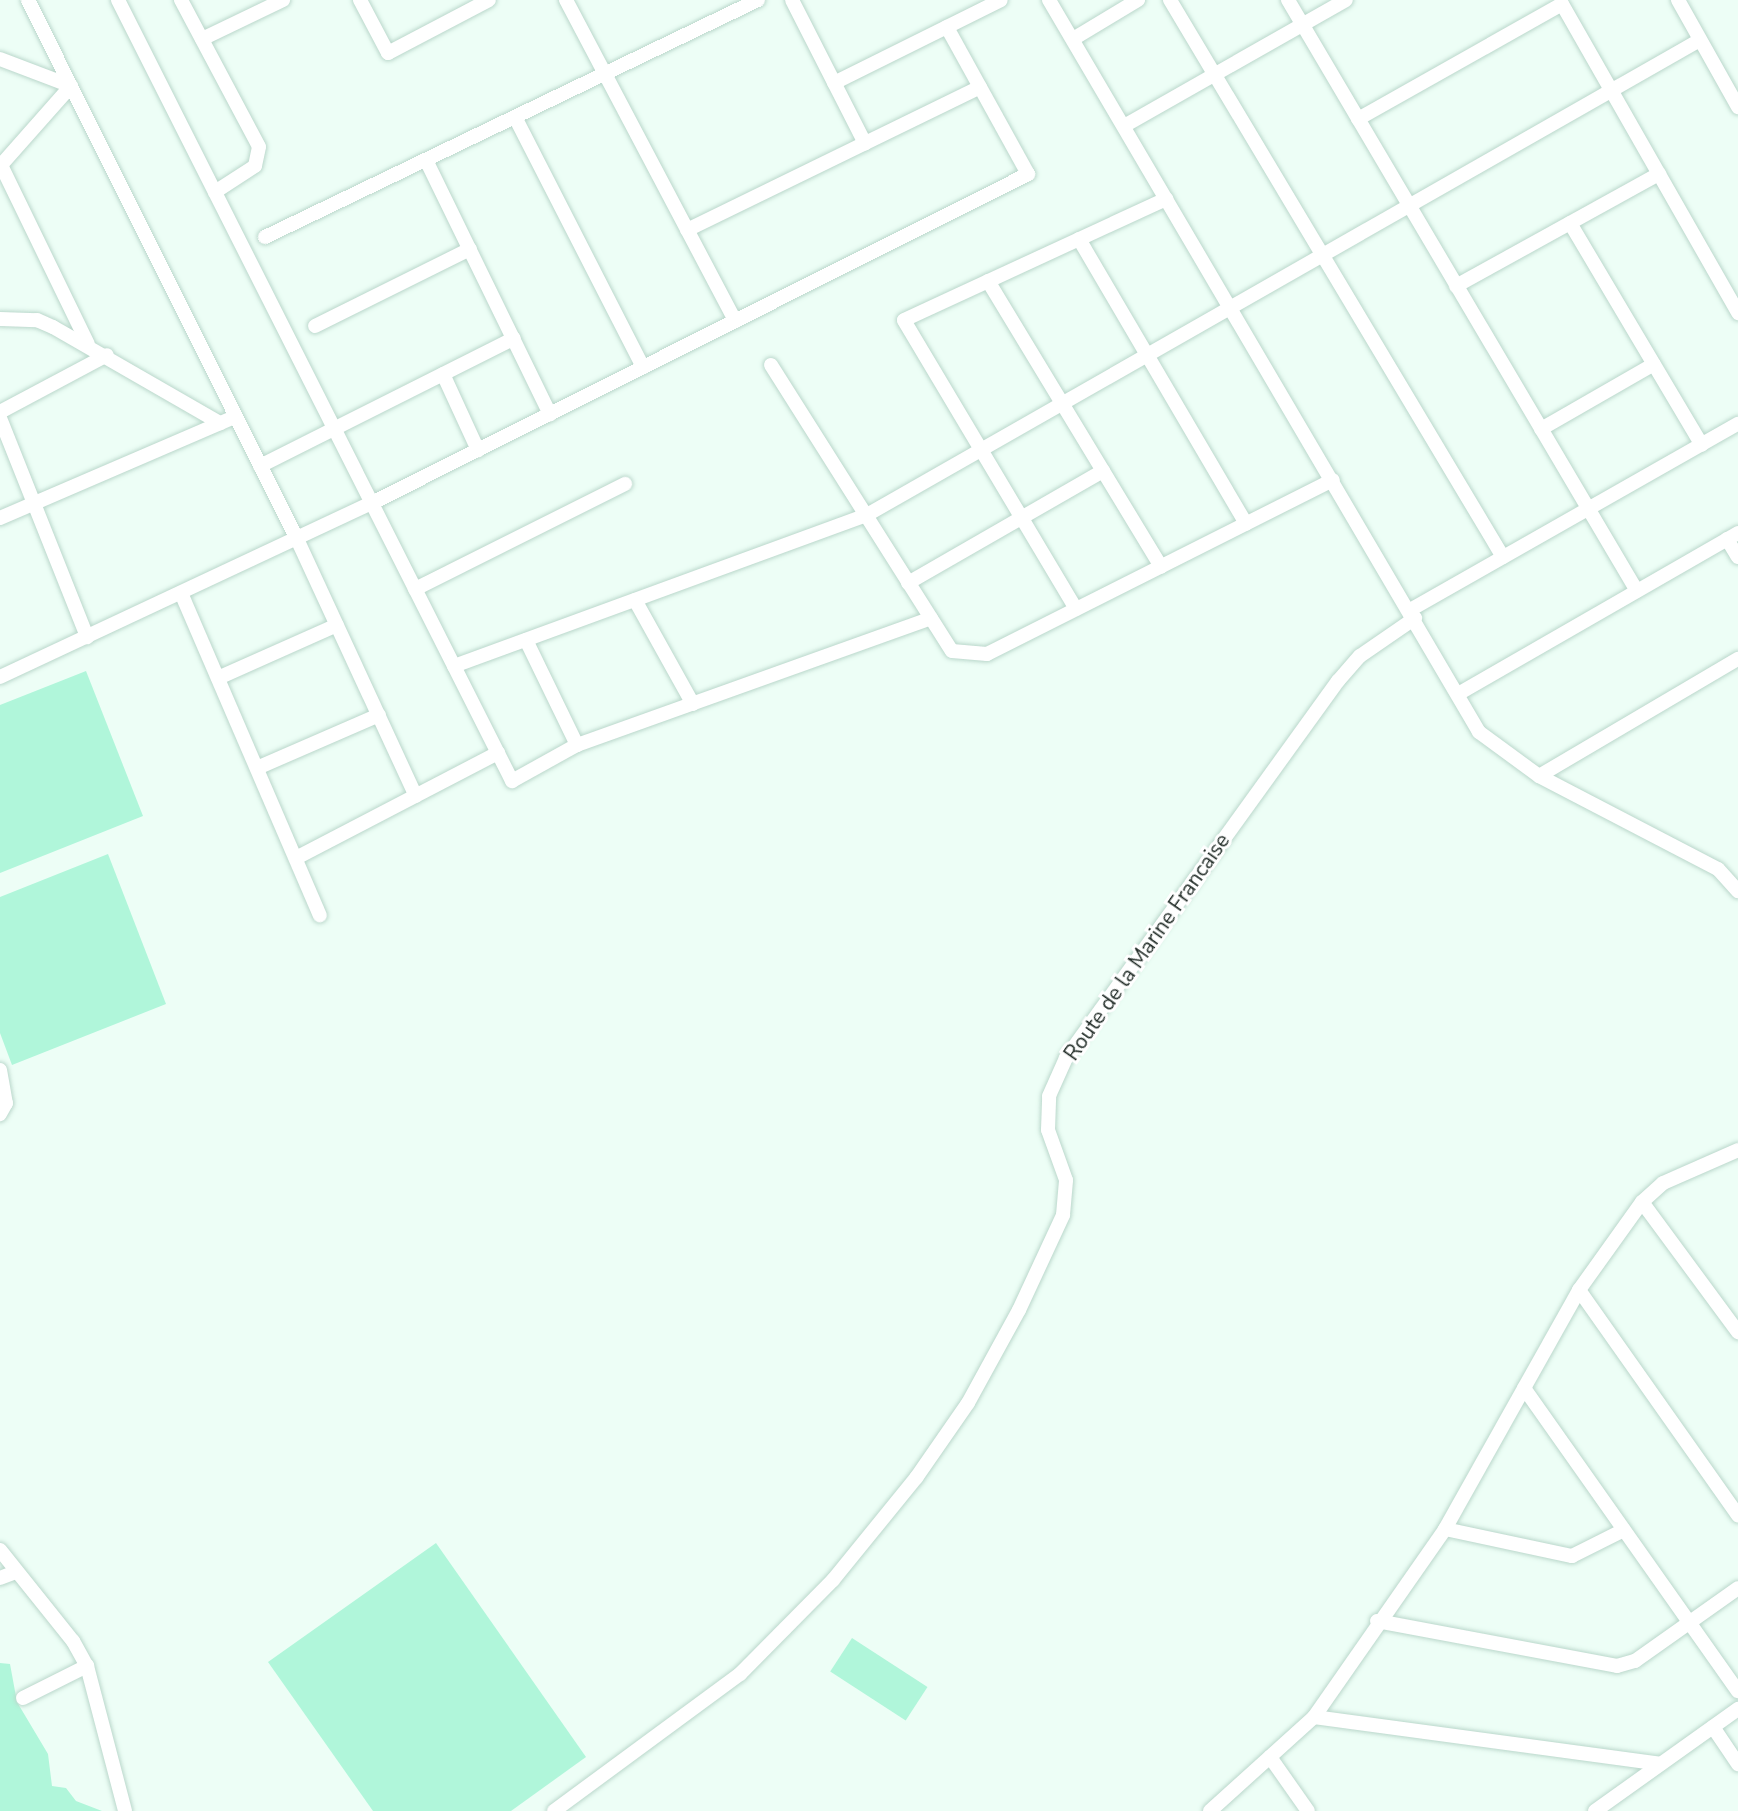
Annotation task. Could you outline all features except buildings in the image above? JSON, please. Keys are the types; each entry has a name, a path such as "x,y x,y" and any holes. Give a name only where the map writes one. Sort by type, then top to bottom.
{"street":[{"path":"28,0 234,417 297,538 416,796"},
{"path":"118,0 512,781 577,746 931,618"},
{"path":"181,0 259,147 255,166 215,192"},
{"path":"202,39 283,0"},
{"path":"360,0 388,53 480,2"},
{"path":"566,0 735,321"},
{"path":"265,237 758,0"},
{"path":"792,0 865,143"},
{"path":"834,83 1001,0"},
{"path":"1049,0 1479,732 1539,776 1718,869 1738,891"},
{"path":"1073,40 1138,0"},
{"path":"1170,0 1503,557"},
{"path":"1288,0 1637,591"},
{"path":"1124,126 1346,0"},
{"path":"1678,0 1738,107"},
{"path":"1358,119 1562,4 1738,313"},
{"path":"0,677 372,503 1028,174 947,27"},
{"path":"454,666 865,516 1700,40"},
{"path":"0,59 71,86"},
{"path":"71,86 1,164 88,344"},
{"path":"687,230 980,87"},
{"path":"515,117 643,368"},
{"path":"426,160 550,414"},
{"path":"1457,286 1659,174"},
{"path":"1076,610 904,320 1166,199"},
{"path":"1570,223 1702,445"},
{"path":"1079,239 1246,524"},
{"path":"315,326 470,249"},
{"path":"988,281 1161,567"},
{"path":"0,319 37,320 88,344 219,423"},
{"path":"261,466 513,338"},
{"path":"0,412 107,355"},
{"path":"1541,429 1654,364"},
{"path":"771,365 952,651 987,654 1333,480"},
{"path":"443,374 478,450"},
{"path":"3,515 234,417"},
{"path":"0,418 87,637"},
{"name":"Route de la Marine Francaise","path":"554,1811 669,1731 740,1674 834,1580 916,1478 981,1380 1063,1215 1066,1180 1055,1157 1048,1119 1049,1096 1066,1058 1338,681 1360,656 1412,614 1503,557 1738,424"},
{"path":"908,583 1103,471"},
{"path":"415,589 625,484"},
{"path":"1458,694 1733,536 1738,557"},
{"path":"181,593 320,915"},
{"path":"635,600 693,704"},
{"path":"218,678 337,625"},
{"path":"526,640 577,746"},
{"path":"1539,776 1736,665"},
{"path":"257,768 379,715"},
{"path":"296,858 498,753"},
{"path":"0,1070 6,1103 0,1114"},
{"path":"1210,1811 1314,1717 1377,1621 1445,1529 1579,1290 1642,1202 1663,1183 1738,1150"},
{"path":"1642,1202 1738,1332"},
{"path":"1579,1290 1738,1515"},
{"path":"1524,1388 1738,1691"},
{"path":"1445,1529 1572,1556 1624,1530"},
{"path":"0,1550 73,1641 87,1667 125,1811"},
{"path":"0,1578 16,1572"},
{"path":"1377,1621 1617,1666 1635,1661 1738,1588"},
{"path":"23,1698 87,1667"},
{"path":"1595,1811 1738,1709"},
{"path":"1314,1717 1660,1765"},
{"path":"1713,1727 1738,1764"},
{"path":"1270,1757 1308,1811"}],"green space":[{"path":"86,671 143,816 0,873 0,705"},
{"path":"108,854 166,1004 12,1065 0,1033 0,897"},
{"path":"436,1543 586,1757 511,1811 373,1811 268,1662"},
{"path":"852,1638 927,1687 906,1721 830,1672"},
{"path":"0,1663 10,1664 17,1702 48,1754 52,1786 66,1788 76,1801 102,1811 0,1811"}]}
